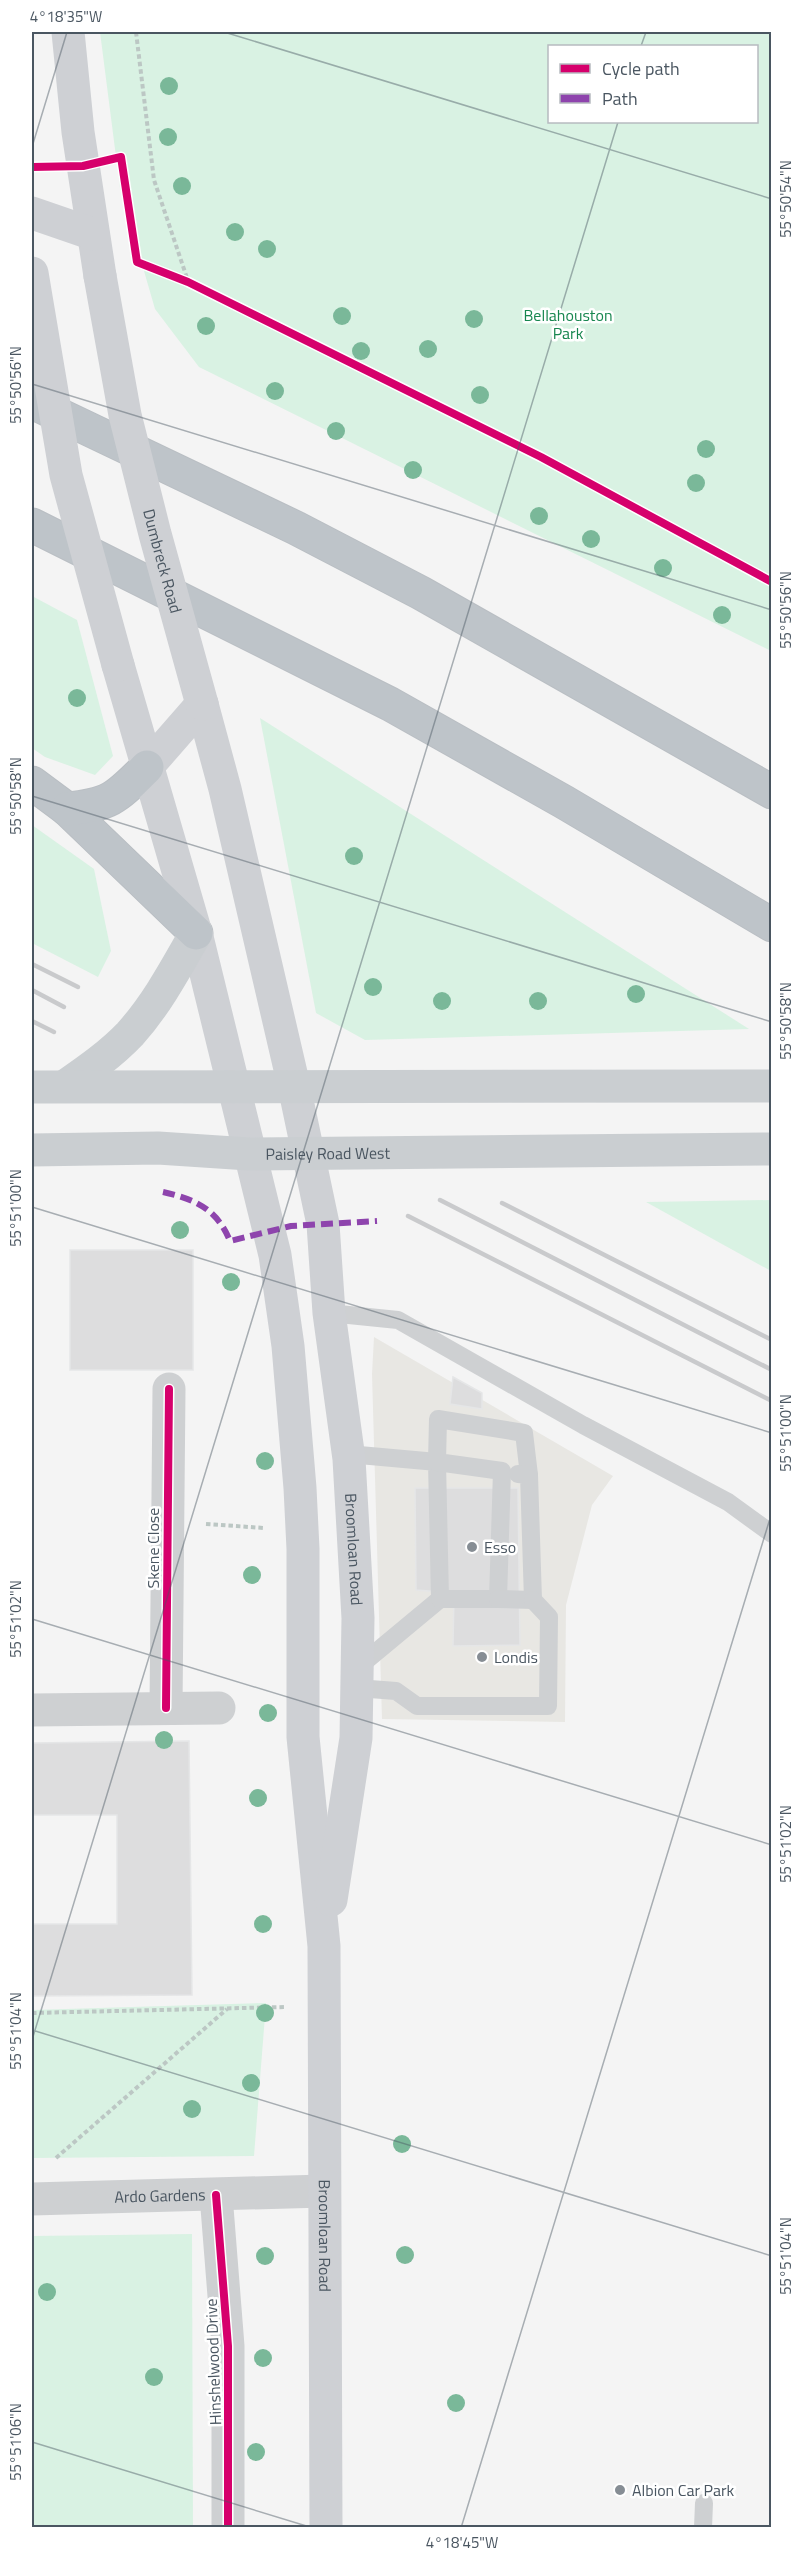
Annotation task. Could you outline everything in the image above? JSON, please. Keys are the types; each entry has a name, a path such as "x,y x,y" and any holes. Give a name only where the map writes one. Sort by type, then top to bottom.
{"highway":[{"path":"32,402 296,528 420,593 771,792"},
{"path":"32,525 390,704 564,802 771,925"},
{"path":"68,808 100,806 119,795 147,767"},
{"path":"32,783 68,808 196,933"}],"main road":[{"name":"Dumbreck Road","path":"68,32 78,132 93,234 125,415 225,789 308,1153"},
{"path":"32,213 93,234"},
{"path":"32,273 66,476 196,933 233,1085"},
{"path":"147,767 202,704"},
{"path":"65,1086 101,1060 131,1033 161,994 196,933"},
{"name":"Broomloan Road","path":"233,1085 275,1255 283,1300 302,1530 303,1737 324,1946 326,2528"},
{"path":"32,1087 771,1086"},
{"name":"Paisley Road West","path":"32,1150 158,1148 249,1154 771,1149"},
{"name":"Broomloan Road","path":"308,1153 323,1224 330,1313 348,1454 358,1618 356,1738 324,1946"}],"street":[{"name":"Skene Close","path":"166,1708 169,1389"},
{"path":"32,1710 219,1708"},
{"name":"Ardo Gardens","path":"32,2199 324,2191"},
{"name":"Hinshelwood Drive","path":"216,2195 228,2346 228,2528"}],"lane":[{"path":"330,1313 398,1320 583,1425 728,1502 771,1533"},
{"path":"440,1599 438,1419 524,1433 529,1475 533,1600 549,1617 548,1706 417,1706 396,1691 357,1678 440,1599 533,1600"},
{"path":"348,1454 437,1462 529,1475"},
{"path":"498,1599 502,1471"},
{"path":"703,2528 704,2503"}],"path":[{"path":"136,32 154,180 188,282 541,457 771,582"},
{"path":"166,1522 302,1530"},
{"path":"32,2013 324,2006"},
{"path":"52,2162 227,2008"}],"shaded area":[{"path":"374,1337 613,1476 592,1505 566,1605 565,1722 382,1719 372,1374"}],"green space":[{"name":"Bellahouston Park","path":"100,32 771,32 771,651 199,367 155,309 120,188"},
{"path":"32,596 77,620 113,756 95,775 45,757 32,748"},
{"path":"260,718 749,1029 365,1040 316,1013"},
{"path":"32,825 94,869 111,951 98,977 32,943"},
{"path":"771,1200 771,1271 646,1202"},
{"path":"266,2003 254,2156 32,2158 32,2010"},
{"path":"192,2234 193,2527 32,2527 32,2236"}],"building":[{"path":"70,1250 193,1250 193,1370 70,1370"},
{"path":"453,1377 482,1393 482,1409 450,1404"},
{"path":"415,1488 518,1488 520,1645 453,1646 454,1593 416,1590"},
{"path":"189,1741 192,1995 32,1996 32,1924 117,1924 117,1815 32,1815 32,1743"}],"railway":[{"path":"32,964 78,987"},
{"path":"32,990 64,1007"},
{"path":"32,1021 54,1032"},
{"path":"440,1200 772,1370"},
{"path":"502,1203 772,1340"},
{"path":"408,1216 772,1401"}],"marked path":[{"path":"163,1192 185,1198 204,1207 219,1221 230,1241 291,1226 377,1221"}],"cycle path":[{"path":"32,167 83,166 121,157 137,262 188,282 541,457 772,582"},
{"path":"166,1708 169,1389"},
{"path":"216,2195 228,2346 228,2528"}],"place":[{"name":"Esso","path":"472,1547"},
{"name":"Londis","path":"482,1657"},
{"name":"Albion Car Park","path":"620,2490"}]}
